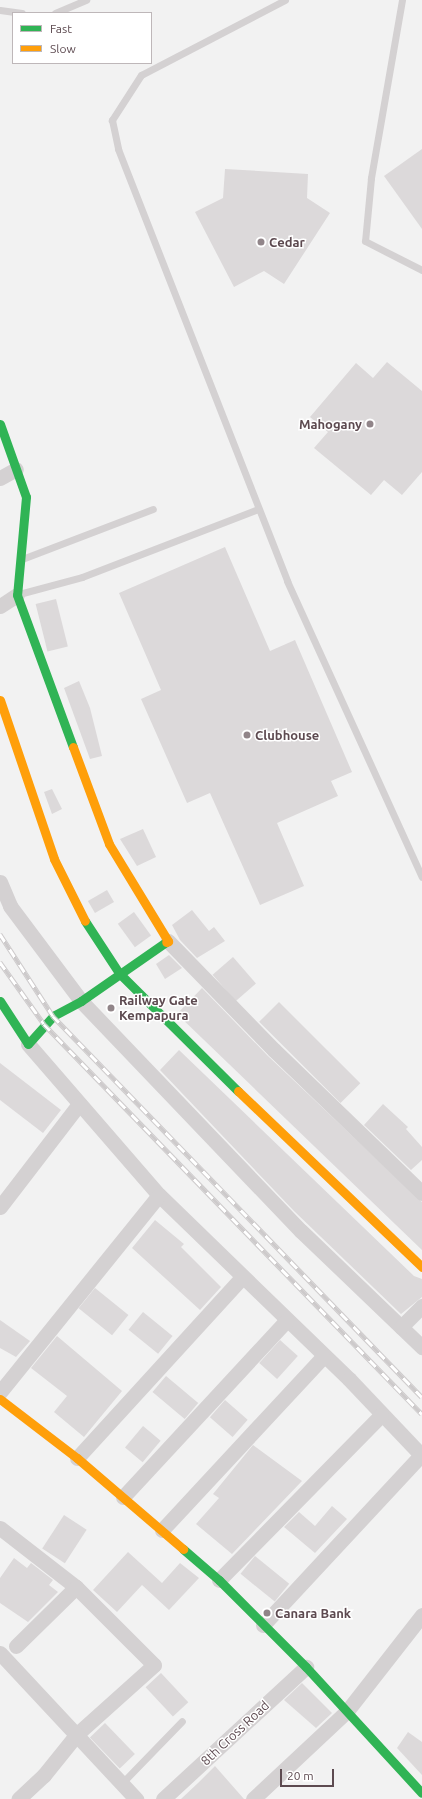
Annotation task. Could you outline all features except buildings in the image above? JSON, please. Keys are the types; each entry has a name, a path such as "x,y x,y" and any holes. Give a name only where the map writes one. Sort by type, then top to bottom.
{"street":[{"path":"0,424 26,497 17,595 109,844 168,941 274,1050 422,1193"},
{"path":"0,478 16,470"},
{"path":"0,606 17,595"},
{"path":"0,700 54,859 83,917 120,973 240,1093 422,1267"},
{"path":"0,882 10,906 81,1001 301,1231 422,1347"},
{"path":"28,1044 53,1016 81,1001 168,941"},
{"path":"0,1001 28,1044 159,1195 323,1357 349,1379 422,1456 263,1625"},
{"path":"0,1207 79,1104"},
{"path":"0,1392 159,1195"},
{"path":"77,1458 242,1276"},
{"path":"401,1327 422,1306"},
{"path":"123,1497 286,1321"},
{"path":"162,1530 323,1357"},
{"path":"0,1399 77,1458 219,1580 348,1711 418,1792"},
{"path":"219,1580 382,1415"},
{"path":"0,1528 76,1587 154,1665 77,1734 44,1775 18,1799"},
{"path":"16,1646 76,1587"},
{"path":"253,1799 348,1711 422,1615"},
{"path":"0,1653 136,1799"},
{"name":"8th Cross Road","path":"163,1799 306,1667"}],"lane":[{"path":"57,12 86,0"},
{"path":"285,0 141,75 112,120 118,149 290,589 422,877"},
{"path":"402,0 371,178 365,240 422,270"},
{"path":"0,10 15,12"},
{"path":"20,560 153,509"},
{"path":"17,595 82,577 258,509"},
{"path":"122,1783 182,1721"}],"railway":[{"path":"0,934 53,1016 422,1397"},
{"path":"0,962 44,1024 422,1414"}],"traffic: fast":[{"path":"0,424 26,497 17,595 73,747"},
{"path":"85,921 119,973 238,1091"},
{"path":"0,1001 28,1044 53,1016 81,1001 166,942"},
{"path":"183,1549 219,1580 306,1667 422,1793"}],"traffic: slow":[{"path":"0,700 54,859 85,921"},
{"path":"73,747 109,844 168,941 166,942"},
{"path":"238,1091 422,1267"},
{"path":"0,1399 77,1458 183,1549"}],"place":[{"name":"Cedar","path":"261,242"},
{"name":"Mahogany","path":"370,424"},
{"name":"Clubhouse","path":"247,735"},
{"name":"Railway Gate Kempapura","path":"111,1008"},
{"name":"Canara Bank","path":"267,1613"}]}
